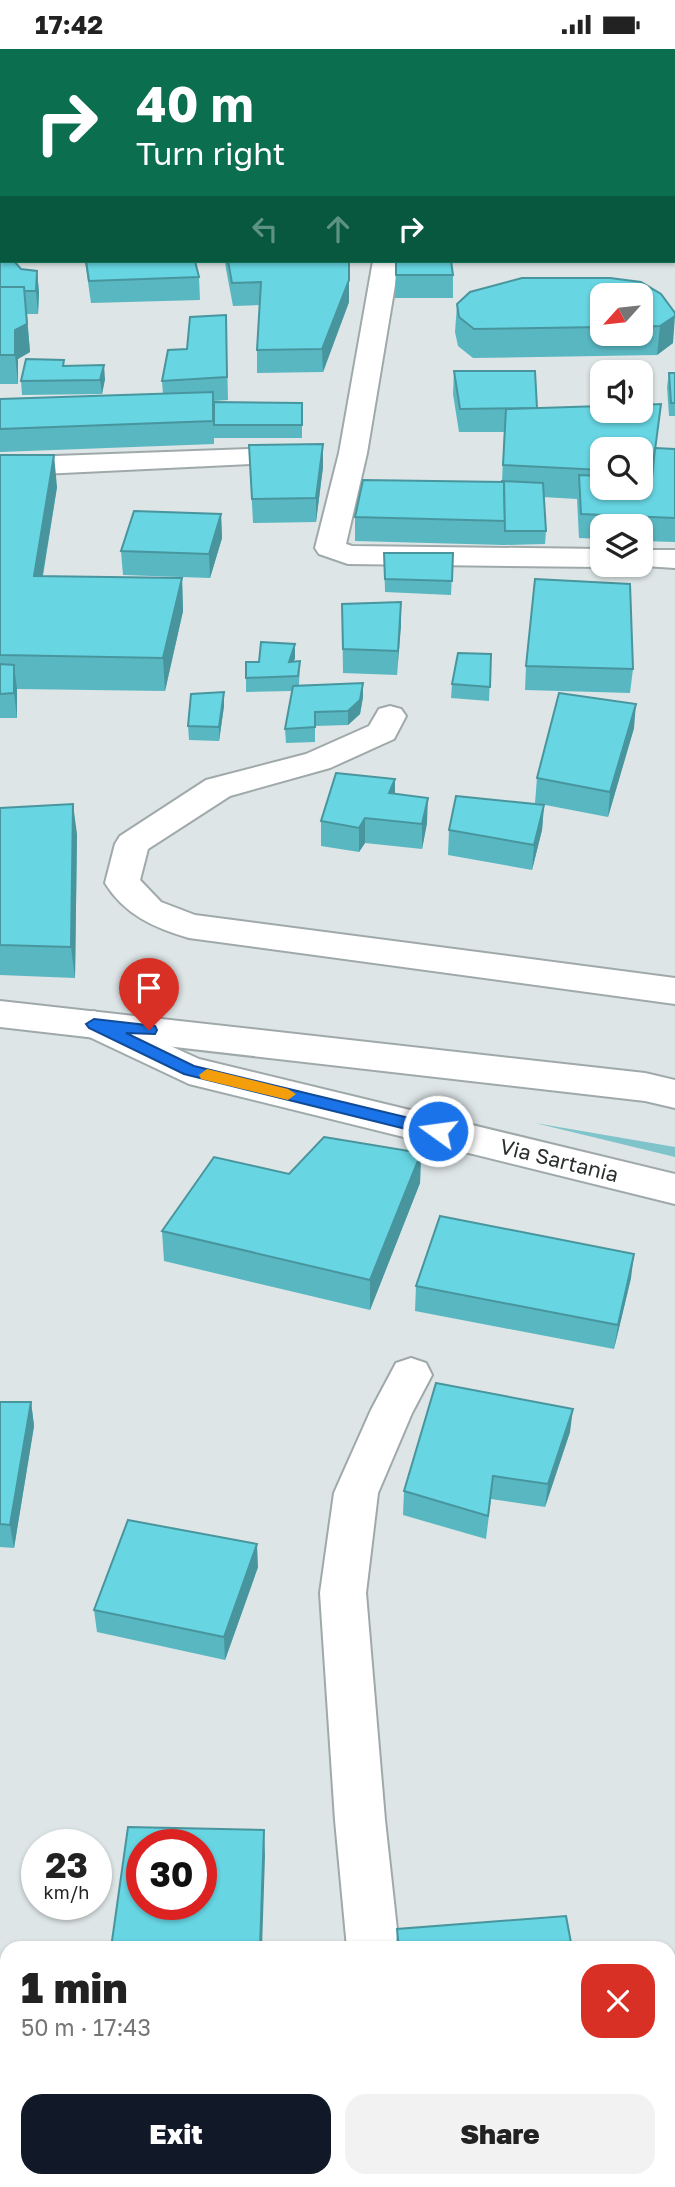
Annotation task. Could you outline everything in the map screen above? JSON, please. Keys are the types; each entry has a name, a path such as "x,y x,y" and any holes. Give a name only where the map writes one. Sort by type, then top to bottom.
{"street":[{"path":"386,263 352,453 330,548 348,555 590,558"},
{"path":"0,467 352,453"},
{"path":"653,559 675,559"},
{"path":"390,716 382,732 318,761 218,788 132,844 122,883 149,910 189,926 675,991"},
{"name":"Via Sartania","path":"0,1014 94,1024 189,1070 675,1189"},
{"path":"94,1024 631,1086 675,1094"},
{"path":"372,1941 343,1594 356,1493 392,1410 411,1375"}],"shaded area":[{"path":"535,1123 675,1147 675,1157"}],"building":[{"path":"0,263 16,263 21,269 37,271 36,291 24,291 24,287 0,287"},
{"path":"86,263 196,263 199,277 89,281"},
{"path":"228,263 349,263 349,280 322,349 257,350 261,282 232,283"},
{"path":"396,263 451,263 453,275 396,275"},
{"path":"522,278 610,278 643,283 590,283 590,327 474,329 459,317 457,304 470,292"},
{"path":"0,287 24,287 27,324 15,330 15,355 0,355"},
{"path":"653,289 661,294 675,313 675,316 660,326 653,326"},
{"path":"226,315 227,377 162,381 168,350 187,349 190,317"},
{"path":"26,359 64,360 63,366 104,365 100,380 21,381"},
{"path":"454,371 535,371 537,408 460,409"},
{"path":"669,373 675,373 675,403 671,403"},
{"path":"213,392 213,421 0,429 0,399"},
{"path":"214,402 302,403 302,425 214,425"},
{"path":"653,404 661,404 653,465 653,437 590,437 590,469 503,465 506,409 590,406 590,423 653,423"},
{"path":"323,444 316,498 252,499 249,445"},
{"path":"655,448 675,449 675,518 653,517 653,514 581,514 579,475 590,475 590,500 653,500"},
{"path":"0,455 54,455 34,576 182,578 163,658 0,655"},
{"path":"363,480 504,482 505,521 355,517"},
{"path":"502,481 543,483 546,531 505,531"},
{"path":"134,511 221,514 209,554 121,551"},
{"path":"384,553 453,553 452,581 385,579"},
{"path":"535,579 630,584 633,669 526,666"},
{"path":"401,602 398,651 343,649 342,604"},
{"path":"261,642 295,644 289,662 300,661 298,676 246,678 246,662 259,662"},
{"path":"458,653 491,654 490,687 452,684"},
{"path":"0,664 14,665 14,693 0,694"},
{"path":"363,683 360,700 348,711 315,712 315,727 285,729 293,686"},
{"path":"224,692 219,727 188,726 191,694"},
{"path":"559,693 636,704 610,792 537,778"},
{"path":"336,773 395,779 389,793 428,798 422,824 365,818 359,828 321,821"},
{"path":"456,796 544,805 534,845 449,830"},
{"path":"73,804 71,947 0,945 0,808"},
{"path":"324,1137 421,1153 370,1280 162,1231 214,1157 289,1174"},
{"path":"440,1216 634,1254 618,1325 416,1286"},
{"path":"436,1383 573,1409 548,1484 493,1476 488,1516 404,1491"},
{"path":"0,1402 31,1402 10,1525 0,1524"},
{"path":"128,1520 257,1544 224,1637 94,1610"},
{"path":"128,1827 264,1830 260,1941 112,1941 126,1841 126,1920 217,1920 217,1829"},
{"path":"566,1916 571,1941 398,1941 397,1929"}],"slow traffic":[{"path":"207,1075 288,1094"}],"route":[{"path":"149,1030 94,1024 189,1070 438,1131"}]}
